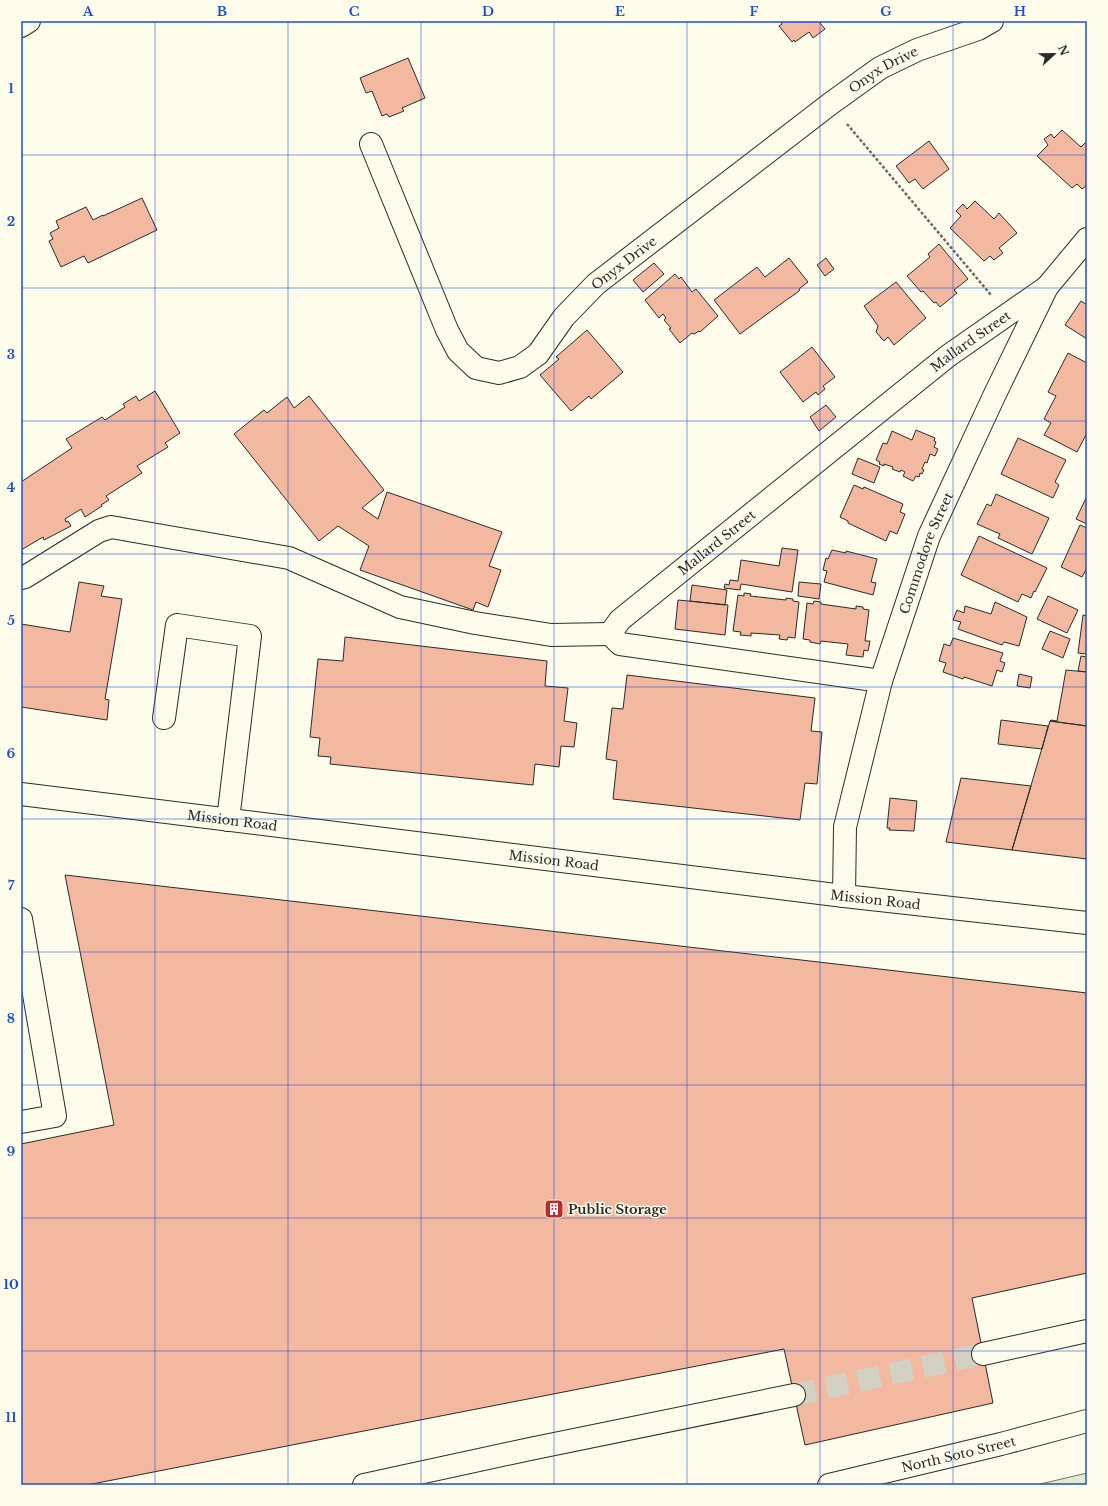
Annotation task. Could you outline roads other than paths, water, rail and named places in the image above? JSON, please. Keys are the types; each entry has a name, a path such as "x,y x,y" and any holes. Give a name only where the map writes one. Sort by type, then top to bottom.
{"street":[{"path":"21,26 29,21"},
{"name":"Onyx Drive","path":"371,144 447,330 458,351 476,368 499,373 520,367 538,354 564,317 596,284 830,104 880,68 917,50 978,29 992,21"},
{"name":"Commodore Street","path":"844,896 845,828 881,681 929,536 1047,287 1087,239"},
{"name":"Mallard Street","path":"610,634 620,620 948,356 1047,287"},
{"path":"21,578 25,577 99,531 111,527 289,558 400,607 475,623 551,635 610,634 620,644 881,681"},
{"path":"164,718 177,625 250,636 228,820"},
{"name":"Mission Road","path":"21,794 844,896 1087,923"},
{"path":"21,919 56,1116 21,1122"},
{"path":"983,1354 1087,1331"},
{"path":"364,1485 530,1448 794,1395"},
{"name":"North Soto Street","path":"829,1485 1001,1444 1087,1421"}],"tunnel":[{"path":"794,1395 983,1354"}],"place":[{"name":"Public Storage","path":"554,1209"}]}
